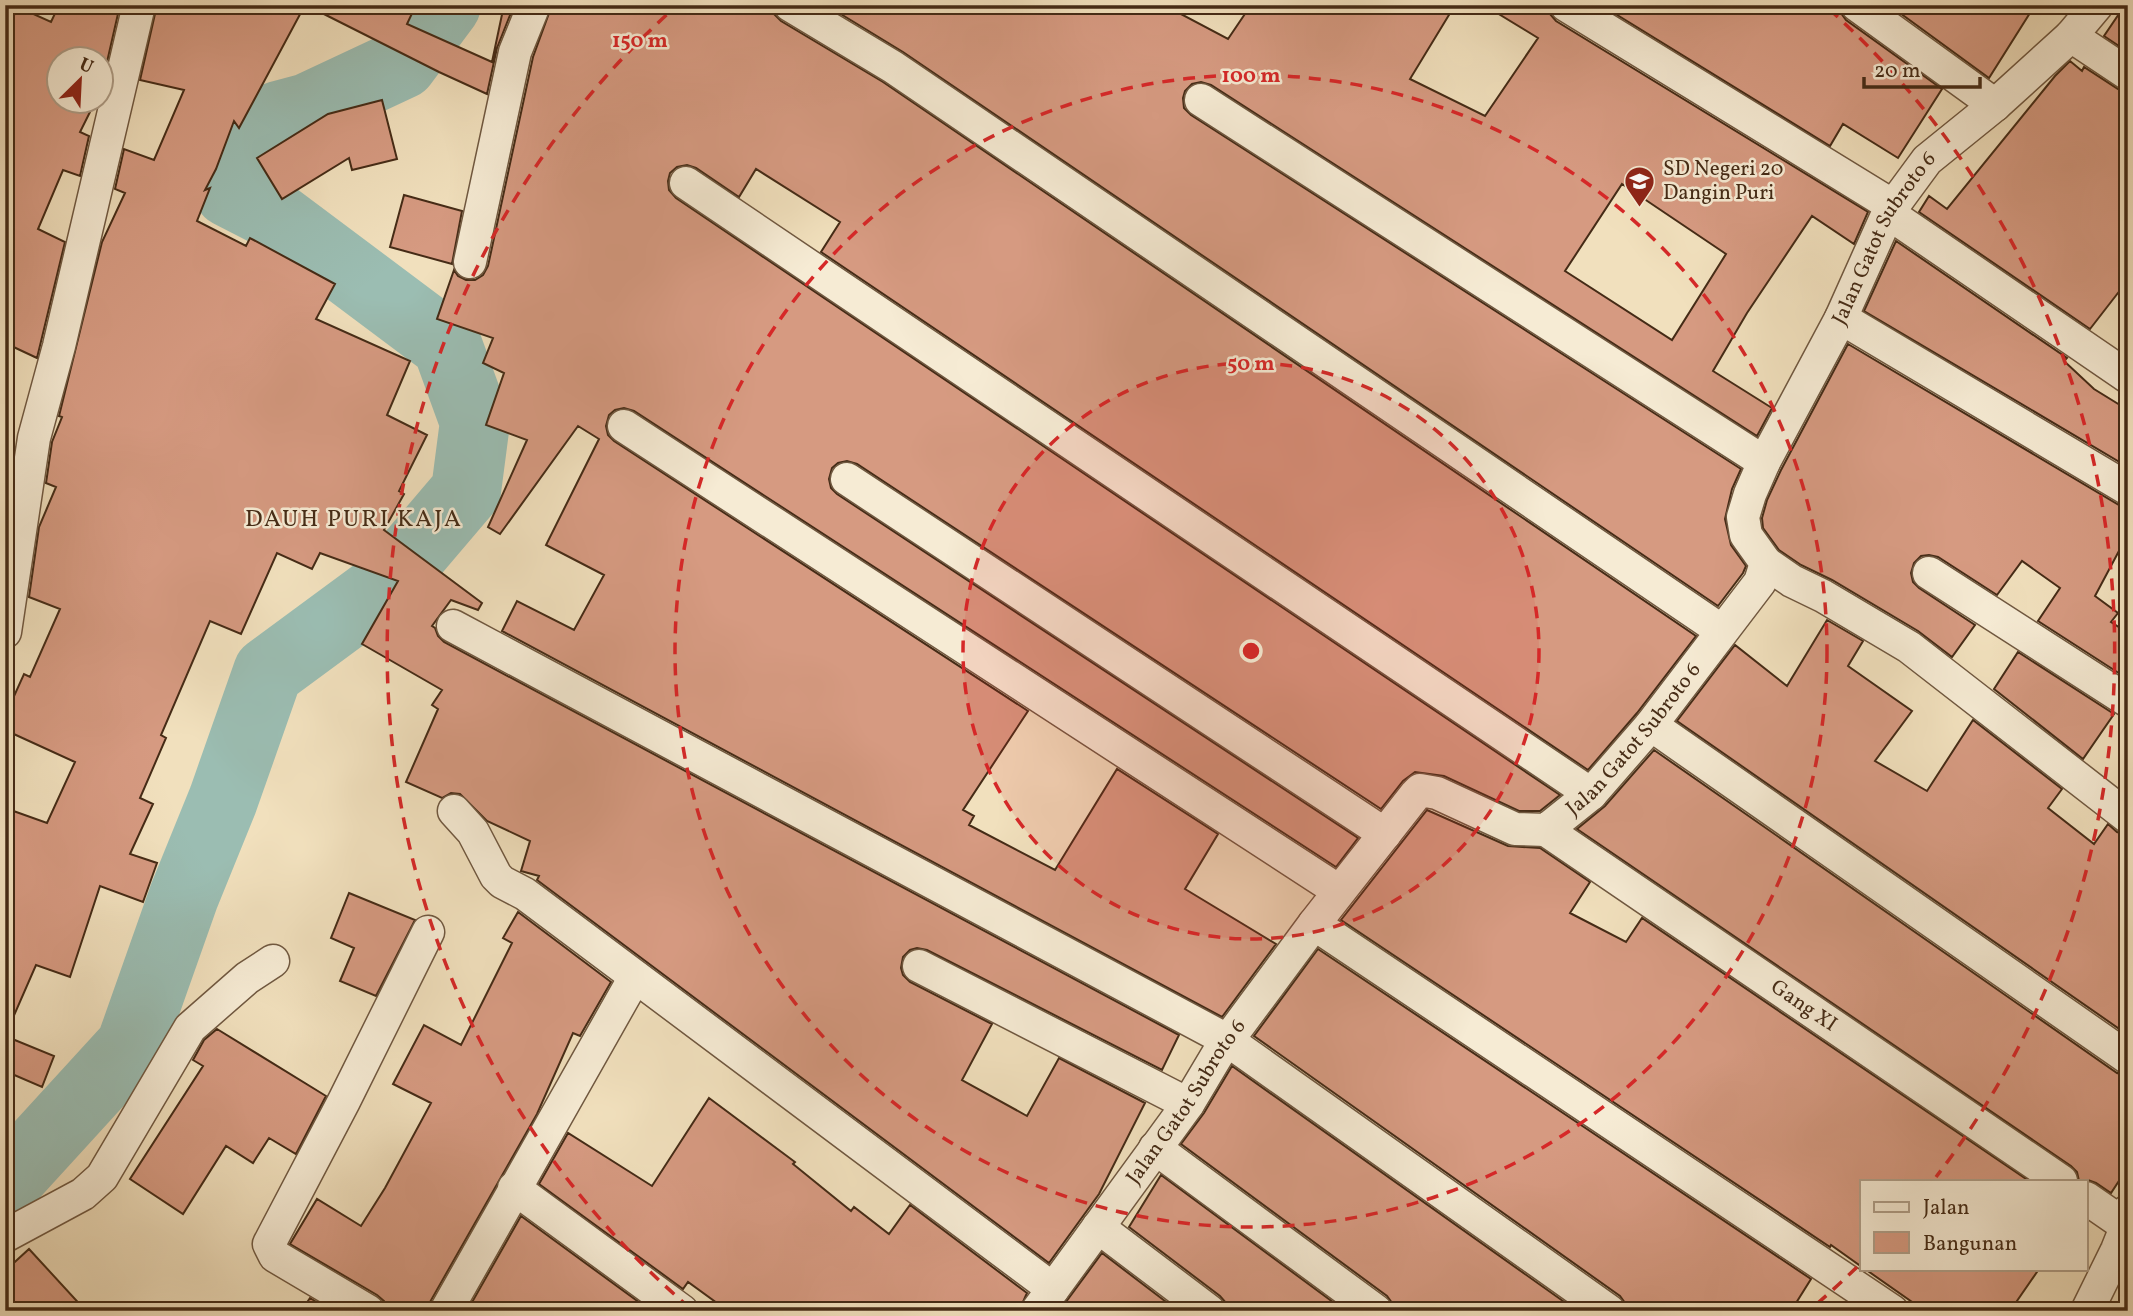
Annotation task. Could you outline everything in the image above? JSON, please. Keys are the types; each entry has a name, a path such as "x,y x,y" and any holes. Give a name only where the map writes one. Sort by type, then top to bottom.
{"street":[{"path":"5,632 34,439 59,346 139,5"},
{"path":"470,262 515,52 534,5"},
{"path":"790,5 893,66 1722,631"},
{"path":"1566,5 1891,209 2128,377"},
{"path":"1857,5 1995,105"},
{"name":"Jalan Gatot Subroto 6","path":"1045,1300 1188,1104 1227,1040 1339,891 1420,790 1437,793 1515,829 1546,830 1591,794 1651,725 1760,582 1766,563 1746,535 1743,517 1764,462 1841,318 1891,209 1927,160 1995,105 2071,36 2093,7"},
{"path":"2071,36 2128,74"},
{"path":"1200,100 1764,462"},
{"path":"686,183 1591,794"},
{"path":"1841,318 2128,489"},
{"path":"624,426 1339,891"},
{"path":"847,479 1385,834"},
{"path":"1766,563 1792,582 1822,596 1909,647 2128,817"},
{"path":"1929,572 2128,701"},
{"path":"453,626 1227,1040 1609,1311"},
{"path":"1651,725 2128,1058"},
{"path":"454,811 473,832 496,876 502,882 525,894 635,977 1045,1300"},
{"name":"Gang XI","path":"1546,830 2060,1180"},
{"path":"1314,924 1892,1311"},
{"path":"368,1311 275,1256 269,1244 428,932"},
{"path":"5,1236 83,1194 102,1177 190,1028 247,978 273,961"},
{"path":"919,966 1188,1104"},
{"path":"446,1311 635,977"},
{"path":"1155,1148 1376,1311"},
{"path":"514,1188 682,1311"},
{"path":"2087,1311 2117,1250 2127,1221 2088,1199"},
{"path":"1098,1227 1209,1311"}],"building":[{"path":"59,5 120,5 111,46 46,46 46,116 88,116 80,132 89,136 80,176 63,170 38,229 65,242 37,358 5,343 5,34 18,7 51,22"},
{"path":"157,5 305,5 239,128 234,121 205,190 210,188 197,221 246,246 250,238 335,284 316,319 410,361 387,415 427,435 399,491 404,494 384,530 482,603 478,610 451,600 432,626 438,636 444,642 1179,1035 1162,1070 927,950 910,950 903,957 901,968 903,975 910,982 992,1024 962,1080 1027,1116 1059,1058 1145,1103 1099,1194 1049,1263 537,880 539,876 521,871 530,841 487,821 460,794 451,793 442,798 406,782 438,709 432,705 442,690 362,644 398,581 320,553 312,569 277,553 241,634 210,621 161,735 166,738 140,798 153,804 130,854 157,863 143,902 100,886 70,977 36,965 5,1036 5,808 47,823 75,762 5,730 5,716 24,674 30,677 60,609 29,597 39,527 56,487 46,483 52,442 62,417 59,416 102,242 125,193 115,189 124,149 154,160 184,90 140,80"},
{"path":"306,5 416,5 407,24 492,62 504,5 514,5 497,48 487,94"},
{"path":"552,5 772,5 774,14 781,21 883,82 1696,636 1637,713 1588,770 821,252 840,222 756,169 739,197 696,168 687,165 677,167 670,173 669,190 676,198 1560,795 1540,811 1519,811 1444,776 1415,772 1403,781 1381,809 857,464 847,461 832,468 829,479 831,488 837,494 1358,838 1336,867 634,411 624,408 609,415 606,426 608,435 614,441 1028,711 963,810 974,816 969,825 1055,870 1117,769 1218,834 1185,889 1276,944 1222,1017 502,631 517,601 574,630 604,575 546,545 599,439 578,426 500,534 488,527 527,440 486,425 504,373 483,363 493,338 437,319 454,270 466,280 475,280 483,275 488,266 533,57"},
{"path":"826,5 1164,5 1228,39 1251,5 1455,5 1410,79 1485,116 1538,38 1484,5 1548,5 1550,14 1556,21 1868,212 1854,244 1812,216 1747,313 1713,371 1772,408 1757,436 1211,85 1201,82 1192,84 1185,91 1184,108 1741,469 1732,489 1725,519 1731,545 1746,566 1743,573 1718,606 903,52","holes":["1622,184 1726,254 1672,340 1565,271"]},
{"path":"1601,5 1839,5 1846,20 1942,89 1898,158 1843,124 1830,146"},
{"path":"1889,5 2035,5 1989,78"},
{"path":"2125,5 2128,5 2128,52 2104,36"},
{"path":"2070,61 2082,71 2084,67 2118,89 2128,92 2128,280 2090,329 1919,212 1929,196 1947,209"},
{"path":"382,100 397,159 352,170 349,158 282,199 257,158 328,114"},
{"path":"404,195 462,211 452,264 390,247"},
{"path":"1896,241 2067,358 2064,361 2094,389 2128,410 2128,467 1864,311"},
{"path":"1848,344 2119,505 2128,507 2128,534 2095,596 2118,613 2111,622 2128,633 2128,679 2038,621 2060,588 2022,561 1997,595 1938,557 1921,556 1914,563 1911,573 1913,582 1975,625 1952,657 1918,631 1779,550 1763,528 1762,518 1767,500"},
{"path":"1827,620 1863,641 1848,666 1912,711 1875,761 1927,791 1973,720 2062,789 2048,808 2094,844 2108,824 2117,832 2128,835 2128,1035 1677,721 1735,645 1787,686"},
{"path":"2018,652 2114,714 2083,759 1994,689"},
{"path":"1654,750 2117,1073 2128,1076 2128,1167 2111,1193 2096,1183 2079,1180 2077,1172 2071,1166 1577,829 1605,806"},
{"path":"1427,810 1508,846 1540,848 1590,882 1570,913 1626,942 1642,918 2028,1180 1860,1180 1860,1266 1341,920"},
{"path":"349,893 415,920 376,996 340,981 354,948 331,938"},
{"path":"518,912 611,982 580,1036 573,1033 537,1114 430,1302 428,1311 386,1311 384,1301 377,1295 290,1244 317,1199 361,1226 431,1103 393,1084 424,1025 461,1045 512,943 503,938"},
{"path":"1318,949 1811,1279 1791,1311 1627,1311 1620,1296 1254,1036"},
{"path":"217,1029 326,1096 296,1154 269,1138 253,1163 226,1146 183,1214 130,1179 203,1066 193,1060 204,1040"},
{"path":"5,1036 54,1056 42,1087 5,1071"},
{"path":"1232,1066 1577,1311 1394,1311 1387,1296 1181,1144 1204,1113"},
{"path":"709,1098 795,1162 793,1164 851,1211 854,1207 889,1234 910,1205 1027,1293 1019,1311 728,1311 688,1282 683,1289 539,1184 568,1133 652,1186"},
{"path":"1161,1175 1345,1311 1227,1311 1226,1303 1220,1296 1129,1227"},
{"path":"521,1216 651,1311 484,1311 471,1304"},
{"path":"29,1249 86,1311 5,1311 5,1271"},
{"path":"1102,1253 1178,1311 1070,1311 1063,1306"},
{"path":"1866,1270 2038,1270 2010,1311 1925,1311"},
{"path":"310,1298 331,1311 301,1311"}],"waterway":[{"path":"5,1184 131,1046 268,672 386,585 466,491 475,422 447,345 272,214 229,192 235,148 278,116 308,108 402,64 446,5"}],"place":[{"name":"SD Negeri 20 Dangin Puri","path":"1640,208"}],"district":[{"name":"DAUH PURI KAJA","path":"354,520"}]}
